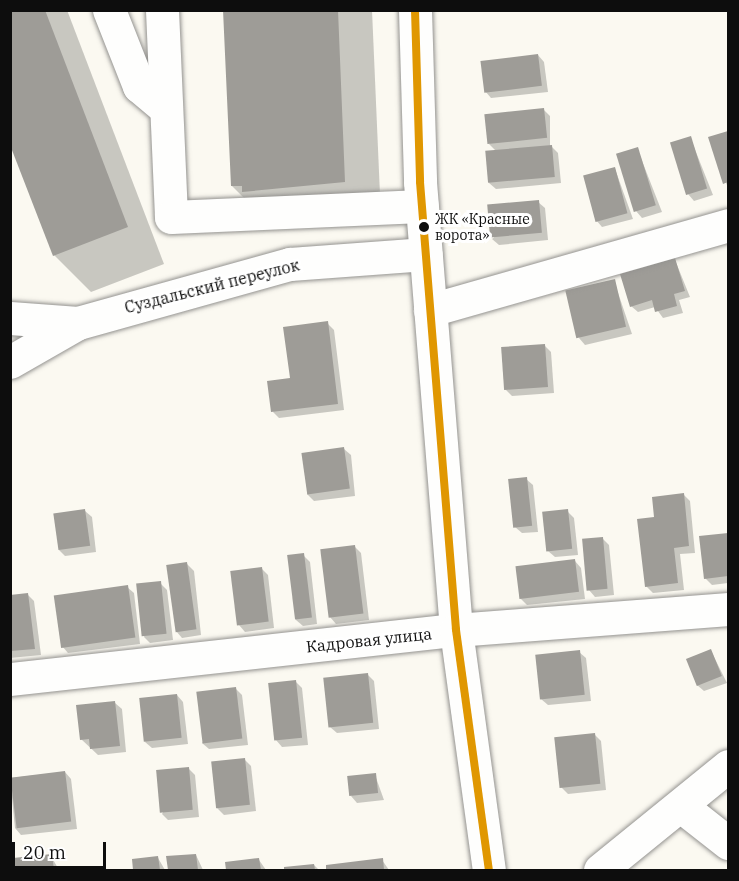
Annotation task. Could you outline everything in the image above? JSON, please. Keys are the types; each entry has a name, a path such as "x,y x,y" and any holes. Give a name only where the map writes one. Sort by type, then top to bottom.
{"street":[{"path":"109,10 139,86 166,109"},
{"path":"162,10 171,217 422,206"},
{"path":"415,10 422,206 456,630 489,870"},
{"path":"429,310 729,225"},
{"name":"Суздальский переулок","path":"10,362 78,323 290,264 426,254"},
{"path":"10,318 78,323"},
{"name":"Кадровая улица","path":"10,680 456,630 729,609"},
{"path":"600,870 729,766"},
{"path":"681,806 729,843"}],"building":[{"path":"10,10 45,10 128,227 53,256 10,145"},
{"path":"223,10 338,10 345,182 242,192 242,186 231,186"},
{"path":"538,54 542,86 484,93 480,61"},
{"path":"544,108 547,138 487,144 484,114"},
{"path":"728,131 728,182 723,184 708,137"},
{"path":"691,136 707,189 686,195 670,142"},
{"path":"552,145 555,177 488,183 485,151"},
{"path":"638,147 656,205 634,212 616,154"},
{"path":"615,167 627,213 596,222 583,176"},
{"path":"539,200 542,233 490,237 487,205"},
{"path":"675,258 685,291 674,294 677,306 655,312 652,300 630,307 620,274"},
{"path":"615,279 626,327 576,338 565,290"},
{"path":"328,321 338,404 271,412 267,381 290,378 283,327"},
{"path":"545,344 548,387 504,390 501,347"},
{"path":"344,447 350,489 307,495 301,453"},
{"path":"527,477 532,526 513,528 508,479"},
{"path":"684,493 689,546 674,548 678,583 645,587 637,519 654,517 652,497"},
{"path":"85,509 90,546 58,550 53,513"},
{"path":"568,509 572,549 546,551 542,512"},
{"path":"728,533 728,576 704,579 699,536"},
{"path":"603,537 608,589 587,591 582,539"},
{"path":"355,545 363,613 329,618 320,549"},
{"path":"304,553 312,618 295,620 287,555"},
{"path":"575,559 579,592 519,599 515,566"},
{"path":"187,562 196,629 176,632 166,565"},
{"path":"262,567 269,622 237,625 230,571"},
{"path":"161,581 167,634 142,636 136,584"},
{"path":"128,585 135,637 61,648 54,595"},
{"path":"28,593 35,649 10,651 10,595"},
{"path":"711,649 722,676 697,686 686,659"},
{"path":"580,650 585,695 540,699 535,655"},
{"path":"368,673 373,723 328,727 323,678"},
{"path":"296,680 302,738 274,741 268,683"},
{"path":"236,687 242,739 203,743 196,692"},
{"path":"177,694 182,738 144,742 139,698"},
{"path":"115,701 120,746 90,749 89,739 80,740 76,705"},
{"path":"595,733 600,784 560,788 554,737"},
{"path":"245,758 250,805 216,808 211,762"},
{"path":"189,767 193,810 160,813 156,770"},
{"path":"65,771 71,822 17,828 10,778"},
{"path":"376,773 378,793 349,796 347,776"},
{"path":"52,854 54,870 15,870 13,858"},
{"path":"196,854 198,870 168,870 166,856"},
{"path":"158,856 160,870 133,870 132,859"},
{"path":"259,858 261,870 226,870 225,862"},
{"path":"383,858 384,870 326,870 326,865"},
{"path":"314,864 315,870 284,870 284,867"}],"transit line":[{"path":"415,10 420,182 456,630 489,870"}],"place":[{"name":"ЖК «Красные ворота»","path":"424,227"}]}
